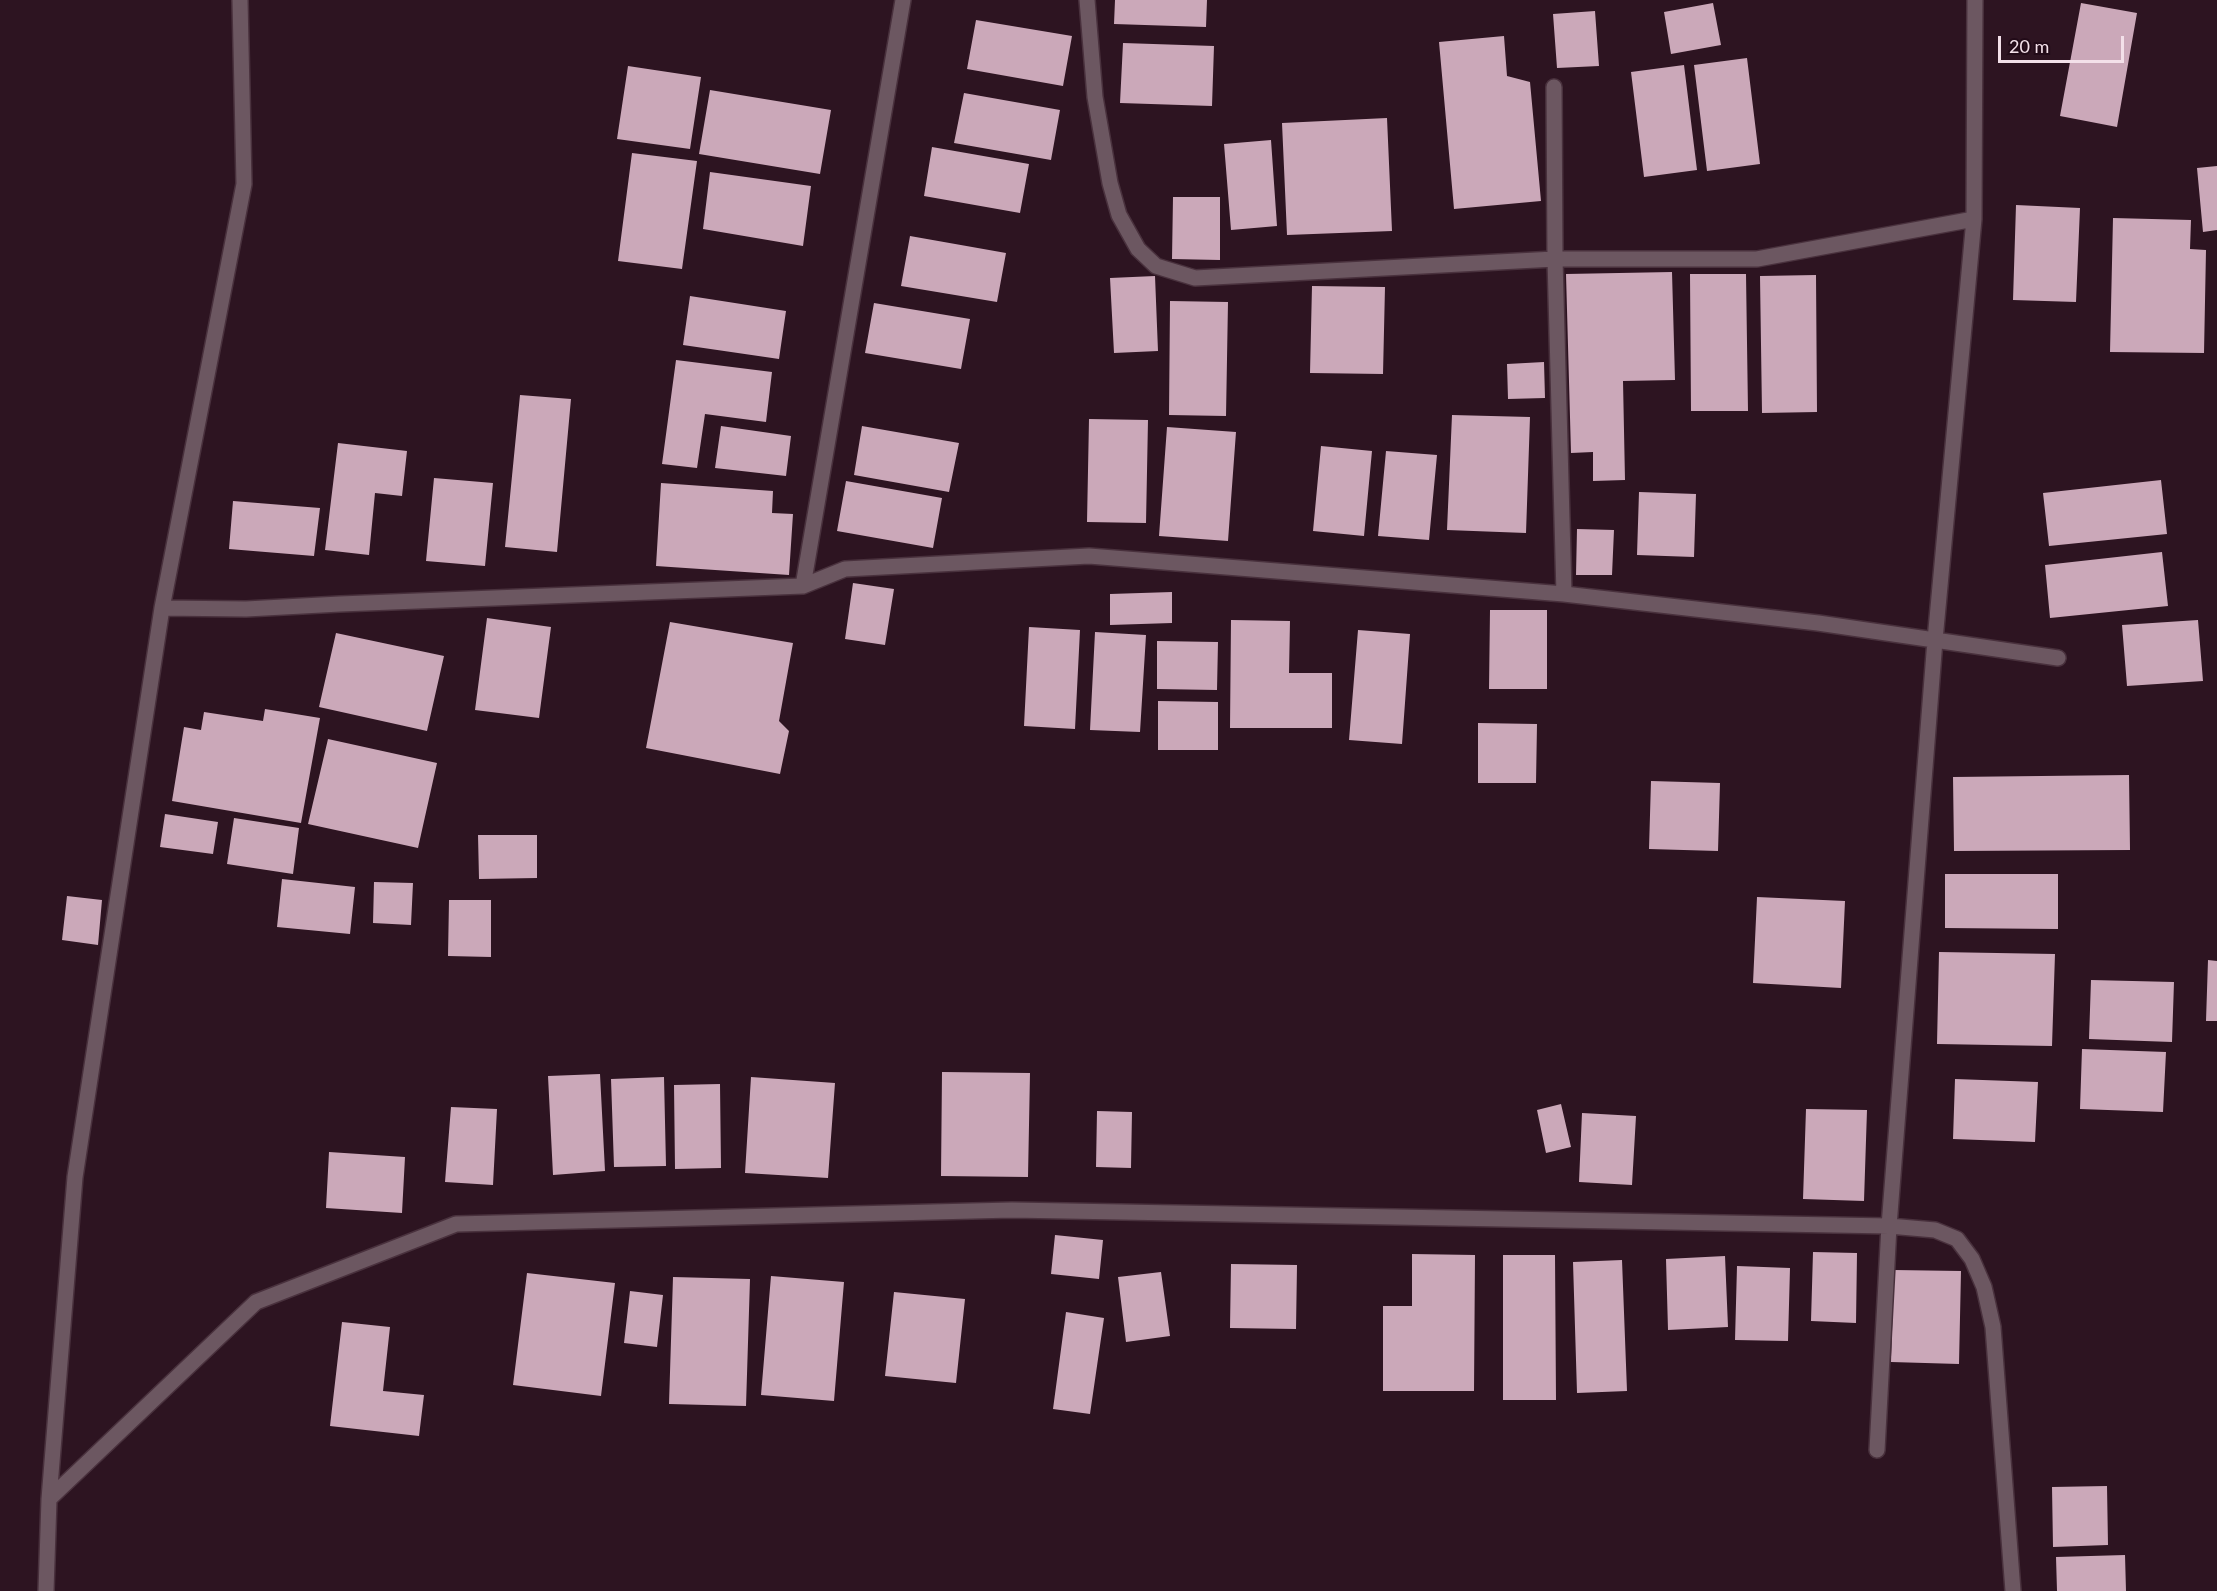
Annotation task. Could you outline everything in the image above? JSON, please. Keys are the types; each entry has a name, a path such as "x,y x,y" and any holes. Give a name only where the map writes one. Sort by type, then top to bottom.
{"street":[{"path":"46,1591 49,1499 75,1177 162,608 244,184 240,0"},
{"path":"803,586 903,0"},
{"path":"1087,0 1095,97 1110,183 1119,216 1138,249 1156,266 1196,278 1555,259 1757,259 1974,219"},
{"path":"1877,1450 1890,1226 1935,640 1974,219 1975,0"},
{"path":"1554,87 1555,259 1564,594"},
{"path":"162,608 246,609 803,586 845,569 1089,556 1564,594 1818,623 2058,658"},
{"path":"49,1499 256,1302 456,1224 1012,1210 1890,1226 1935,1230 1957,1239 1972,1259 1984,1287 1992,1327 2013,1591"}],"building":[{"path":"1115,0 1207,0 1206,27 1114,24"},
{"path":"1713,3 1721,45 1671,54 1664,12"},
{"path":"2081,3 2137,13 2117,127 2060,116"},
{"path":"1595,11 1599,66 1557,68 1553,14"},
{"path":"976,20 1072,36 1063,86 967,69"},
{"path":"1504,36 1507,76 1530,82 1541,201 1454,209 1439,42"},
{"path":"1123,43 1214,46 1212,106 1120,103"},
{"path":"1747,58 1760,164 1707,171 1694,65"},
{"path":"1684,65 1697,170 1644,177 1631,72"},
{"path":"628,66 701,77 690,149 617,139"},
{"path":"710,90 831,110 820,174 699,154"},
{"path":"964,93 1060,110 1051,160 954,143"},
{"path":"1387,118 1392,231 1287,235 1282,123"},
{"path":"1271,140 1277,226 1231,230 1224,144"},
{"path":"932,147 1029,164 1020,213 924,196"},
{"path":"632,153 697,161 682,269 618,261"},
{"path":"2217,166 2217,230 2203,232 2197,168"},
{"path":"710,172 811,186 803,246 703,229"},
{"path":"1173,197 1220,197 1220,260 1172,259"},
{"path":"2016,205 2080,208 2076,302 2013,300"},
{"path":"2113,218 2191,220 2190,249 2206,250 2204,353 2110,352"},
{"path":"910,236 1006,253 997,302 901,286"},
{"path":"1672,272 1675,380 1623,381 1625,480 1593,481 1593,452 1571,453 1566,274"},
{"path":"1690,274 1746,274 1748,411 1691,411"},
{"path":"1816,275 1817,412 1762,413 1760,276"},
{"path":"1155,276 1158,351 1114,353 1110,278"},
{"path":"1312,286 1385,287 1383,374 1310,373"},
{"path":"690,296 786,311 779,359 683,345"},
{"path":"1170,301 1228,302 1226,416 1169,415"},
{"path":"874,303 970,319 961,369 865,353"},
{"path":"676,360 772,372 766,422 705,414 697,468 662,464"},
{"path":"1544,362 1545,398 1508,399 1507,364"},
{"path":"520,395 571,399 557,552 505,547"},
{"path":"1452,415 1530,417 1526,533 1447,530"},
{"path":"1089,419 1148,420 1146,523 1087,522"},
{"path":"721,426 791,436 786,476 715,468"},
{"path":"862,426 959,443 949,492 854,475"},
{"path":"1167,427 1236,432 1228,541 1159,536"},
{"path":"338,443 407,451 402,496 375,493 369,555 325,550"},
{"path":"1321,446 1372,451 1364,536 1313,531"},
{"path":"1386,451 1437,455 1429,540 1378,536"},
{"path":"434,478 493,483 485,566 426,561"},
{"path":"2161,480 2167,534 2049,546 2043,493"},
{"path":"846,481 942,498 933,548 837,531"},
{"path":"661,483 773,491 772,513 793,514 789,575 656,566"},
{"path":"1639,492 1696,494 1694,557 1637,555"},
{"path":"233,501 320,508 314,556 229,549"},
{"path":"1577,529 1614,530 1612,575 1576,575"},
{"path":"2162,552 2168,606 2050,618 2045,565"},
{"path":"853,583 894,589 885,645 845,639"},
{"path":"1172,592 1172,623 1110,625 1110,594"},
{"path":"1490,610 1547,610 1547,689 1489,689"},
{"path":"487,618 551,627 539,718 475,710"},
{"path":"1231,620 1290,621 1289,673 1332,673 1332,728 1230,728"},
{"path":"2198,620 2203,681 2127,686 2122,625"},
{"path":"670,622 793,643 779,721 789,731 780,774 646,748"},
{"path":"1029,627 1080,630 1075,729 1024,726"},
{"path":"1358,630 1410,634 1402,744 1349,740"},
{"path":"1095,632 1146,635 1140,732 1090,730"},
{"path":"336,633 444,656 427,731 319,707"},
{"path":"1157,641 1218,642 1217,690 1157,689"},
{"path":"1158,701 1218,702 1218,750 1158,750"},
{"path":"265,709 320,718 301,823 172,801 184,727 201,730 204,712 263,721"},
{"path":"1478,723 1537,724 1536,783 1478,783"},
{"path":"328,739 437,763 418,848 308,824"},
{"path":"2129,775 2130,850 1954,851 1953,777"},
{"path":"1651,781 1720,783 1718,851 1649,849"},
{"path":"165,814 218,822 213,854 160,847"},
{"path":"234,818 299,828 293,874 227,864"},
{"path":"478,835 537,835 537,878 479,879"},
{"path":"1945,874 2058,874 2058,929 1945,928"},
{"path":"282,879 355,887 350,934 277,927"},
{"path":"374,882 413,883 411,925 373,923"},
{"path":"67,896 102,900 98,945 62,940"},
{"path":"1757,897 1845,901 1841,988 1753,983"},
{"path":"449,900 491,900 491,957 448,956"},
{"path":"1939,952 2055,954 2052,1046 1937,1044"},
{"path":"2208,960 2217,961 2217,1021 2206,1021"},
{"path":"2091,980 2174,982 2172,1042 2089,1039"},
{"path":"2082,1049 2166,1052 2163,1112 2080,1109"},
{"path":"942,1072 1030,1073 1028,1177 941,1176"},
{"path":"600,1074 605,1171 553,1175 548,1076"},
{"path":"664,1077 666,1166 614,1167 611,1079"},
{"path":"751,1077 835,1083 828,1178 745,1173"},
{"path":"1955,1079 2038,1082 2035,1142 1953,1139"},
{"path":"720,1084 721,1168 675,1169 674,1085"},
{"path":"1561,1104 1571,1147 1546,1153 1537,1110"},
{"path":"451,1107 497,1109 493,1185 445,1182"},
{"path":"1806,1109 1867,1110 1864,1201 1803,1199"},
{"path":"1097,1111 1132,1112 1131,1168 1096,1167"},
{"path":"1582,1113 1636,1116 1632,1185 1579,1182"},
{"path":"329,1152 405,1157 402,1213 326,1208"},
{"path":"1055,1235 1103,1240 1099,1279 1051,1274"},
{"path":"1813,1252 1857,1253 1856,1323 1811,1321"},
{"path":"1412,1254 1475,1255 1474,1391 1383,1391 1383,1306 1412,1306"},
{"path":"1503,1255 1555,1255 1556,1400 1503,1400"},
{"path":"1725,1256 1728,1327 1668,1330 1666,1259"},
{"path":"1622,1260 1627,1391 1577,1393 1573,1262"},
{"path":"1231,1264 1297,1265 1296,1329 1230,1328"},
{"path":"1737,1266 1790,1268 1788,1341 1735,1340"},
{"path":"1894,1270 1961,1271 1959,1364 1891,1362"},
{"path":"1161,1272 1170,1336 1126,1342 1118,1277"},
{"path":"527,1273 615,1283 601,1396 513,1385"},
{"path":"771,1276 844,1282 834,1401 761,1395"},
{"path":"673,1277 750,1279 746,1406 669,1404"},
{"path":"630,1291 663,1295 657,1347 624,1343"},
{"path":"894,1292 965,1299 956,1383 885,1376"},
{"path":"1066,1312 1104,1318 1090,1414 1053,1409"},
{"path":"342,1322 390,1327 383,1391 424,1395 419,1436 330,1426"},
{"path":"2107,1486 2108,1545 2053,1547 2052,1487"},
{"path":"2125,1555 2126,1591 2057,1591 2056,1557"}]}
